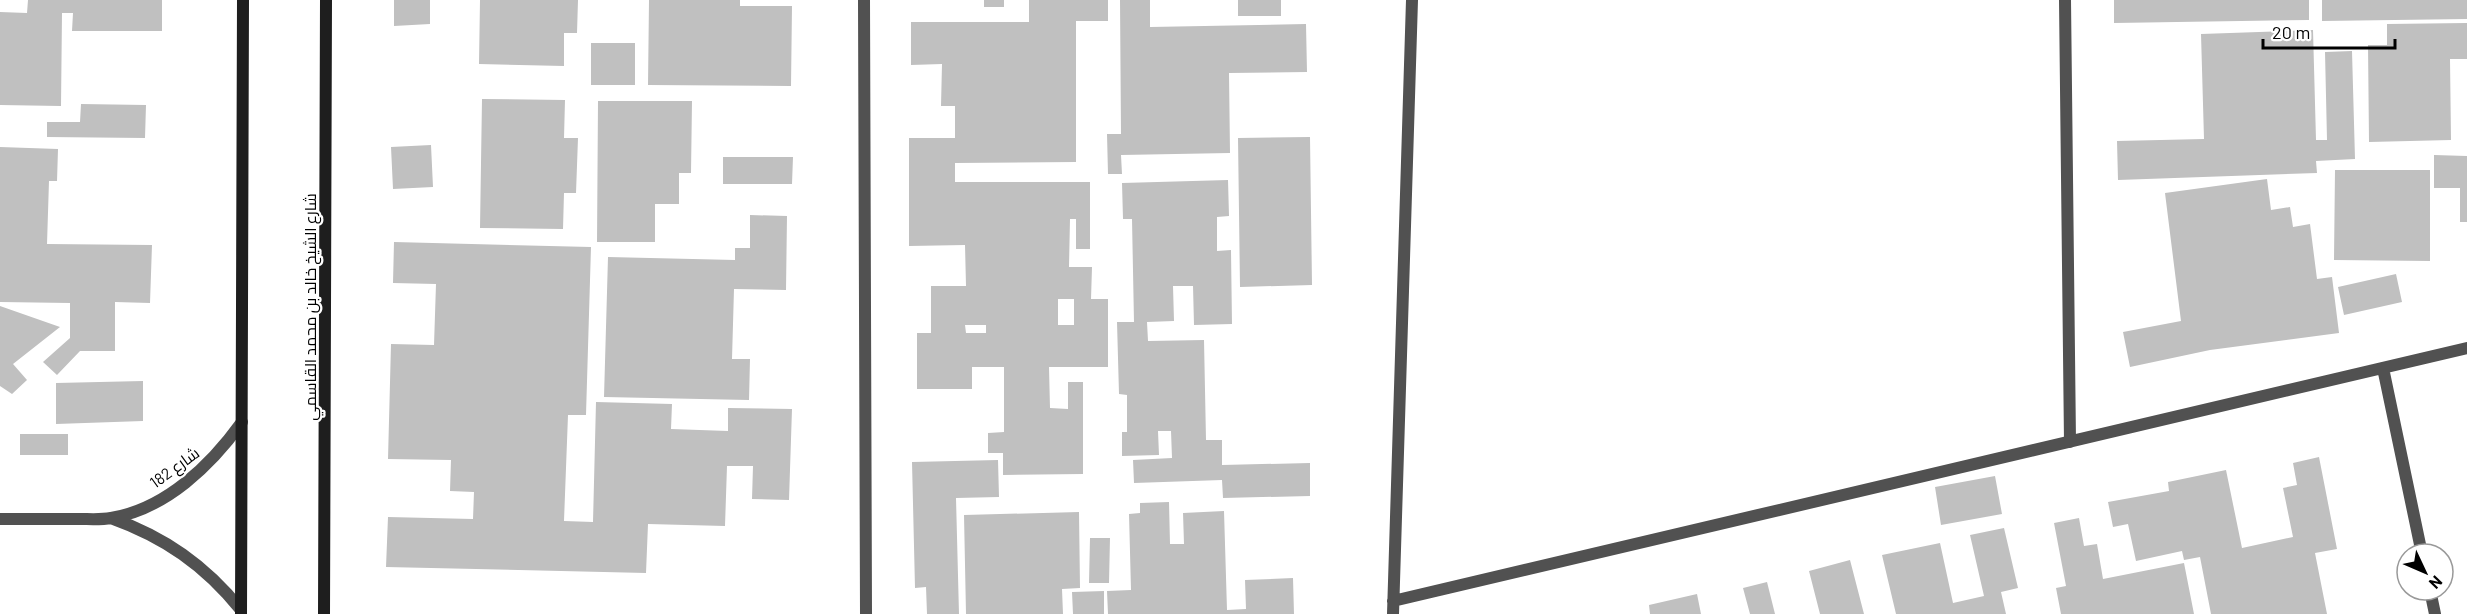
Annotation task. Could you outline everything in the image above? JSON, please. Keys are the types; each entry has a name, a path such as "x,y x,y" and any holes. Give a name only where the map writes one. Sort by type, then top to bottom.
{"main road":[{"path":"241,612 243,0"},
{"name":"شارع الشيخ خالد بن محمد القاسمي","path":"324,614 326,0"}],"street":[{"path":"864,0 866,614"},
{"path":"1393,614 1412,0"},
{"path":"2065,0 2070,442"},
{"path":"1393,601 2467,348"},
{"path":"2383,368 2419,542"},
{"name":"شارع 182","path":"0,519 111,518 137,510 185,483 213,458 242,422"},
{"name":"شارع 182","path":"111,518 136,527 183,553 224,588 241,612"}],"building":[{"path":"28,0 162,0 162,31 72,31 73,13 62,13 61,106 0,105 0,12 27,13"},
{"path":"394,0 430,0 430,24 394,26"},
{"path":"480,0 578,0 577,33 564,33 564,66 479,64"},
{"path":"649,0 740,0 740,6 792,6 791,86 648,85"},
{"path":"984,0 1004,0 1004,7 984,7"},
{"path":"1029,0 1108,0 1108,21 1076,21 1076,162 955,163 955,182 1090,182 1090,249 1076,249 1076,219 1070,219 1069,267 1092,267 1091,299 1108,299 1108,367 1049,367 1050,408 1068,409 1068,382 1083,382 1083,474 1003,475 1003,453 988,453 988,433 1004,432 1004,367 972,367 972,389 917,389 917,333 931,333 931,286 966,286 965,245 909,246 909,138 955,138 955,106 941,106 942,64 911,65 911,22 1029,22","holes":["1058,299 1074,299 1074,325 1058,325","965,325 986,325 986,333 966,333"]},
{"path":"1120,0 1150,0 1150,27 1306,24 1307,72 1229,73 1230,153 1121,155 1122,174 1108,174 1107,134 1121,134"},
{"path":"1238,0 1281,0 1281,16 1238,16"},
{"path":"2114,0 2309,0 2309,20 2114,23"},
{"path":"2322,0 2467,0 2467,19 2322,21"},
{"path":"2467,23 2467,59 2450,59 2451,140 2369,142 2368,45 2387,45 2387,24"},
{"path":"2313,30 2316,140 2327,140 2325,52 2352,51 2355,159 2316,161 2317,173 2118,180 2117,141 2204,139 2201,34"},
{"path":"591,43 635,43 635,85 591,85"},
{"path":"482,99 565,100 564,138 578,138 576,193 564,193 563,229 480,228"},
{"path":"598,101 692,101 691,173 679,173 679,204 655,204 655,242 597,242"},
{"path":"81,104 146,105 145,138 47,137 47,122 80,122"},
{"path":"1310,137 1312,285 1240,287 1238,138"},
{"path":"431,145 433,187 393,189 391,147"},
{"path":"0,147 58,149 57,181 49,181 47,244 152,245 150,303 115,302 115,351 80,351 57,375 43,362 70,338 70,303 0,302"},
{"path":"2434,155 2467,156 2467,222 2460,222 2460,188 2434,188"},
{"path":"723,157 793,157 792,184 723,184"},
{"path":"2335,170 2430,170 2430,261 2334,260"},
{"path":"2267,179 2271,210 2290,207 2293,227 2310,224 2317,279 2332,277 2339,333 2210,350 2130,367 2123,332 2181,321 2165,193"},
{"path":"1228,180 1229,216 1217,217 1217,251 1231,250 1232,324 1194,325 1193,286 1173,286 1174,321 1147,322 1148,341 1204,340 1206,440 1222,440 1222,465 1310,463 1310,496 1223,498 1222,480 1134,483 1133,460 1172,458 1171,431 1158,431 1159,455 1122,456 1122,432 1127,432 1127,395 1119,394 1117,322 1134,322 1132,219 1123,219 1122,183"},
{"path":"750,215 787,216 786,290 734,289 732,359 750,359 749,400 604,397 608,257 735,260 735,248 750,248"},
{"path":"394,242 591,247 586,415 568,415 564,521 593,522 596,402 672,404 671,429 728,431 728,408 792,409 789,500 752,499 753,466 727,466 725,526 648,524 646,573 386,567 388,517 473,519 474,492 450,491 451,460 388,459 391,344 434,345 436,284 393,283"},
{"path":"2396,274 2402,302 2344,315 2338,287"},
{"path":"0,306 60,327 13,364 27,380 12,394 0,386"},
{"path":"143,381 143,421 56,424 56,383"},
{"path":"20,434 68,434 68,455 20,455"},
{"path":"2319,457 2337,549 2315,553 2327,614 2211,614 2200,557 2184,560 2182,551 2136,561 2128,524 2113,527 2108,502 2169,491 2168,482 2226,470 2242,548 2293,537 2283,488 2297,485 2293,463"},
{"path":"998,460 999,497 956,498 959,614 927,614 926,587 915,588 912,462"},
{"path":"1995,476 2002,514 1941,525 1935,487"},
{"path":"1169,502 1170,544 1184,544 1183,513 1224,511 1227,610 1246,609 1245,580 1293,578 1294,614 1108,614 1107,591 1131,590 1129,514 1140,513 1140,503"},
{"path":"1079,512 1080,588 1062,589 1063,614 966,614 964,515"},
{"path":"2079,518 2084,546 2097,544 2103,579 2184,563 2194,614 2061,614 2056,588 2066,586 2054,523"},
{"path":"2004,528 2018,588 2001,592 2006,614 1896,614 1882,555 1940,543 1953,603 1984,596 1970,535"},
{"path":"1090,538 1110,538 1109,583 1089,583"},
{"path":"1850,560 1864,614 1820,614 1809,571"},
{"path":"1767,582 1775,614 1750,614 1743,588"},
{"path":"1104,591 1104,614 1073,614 1072,592"},
{"path":"1697,594 1701,614 1650,614 1649,605"}]}
